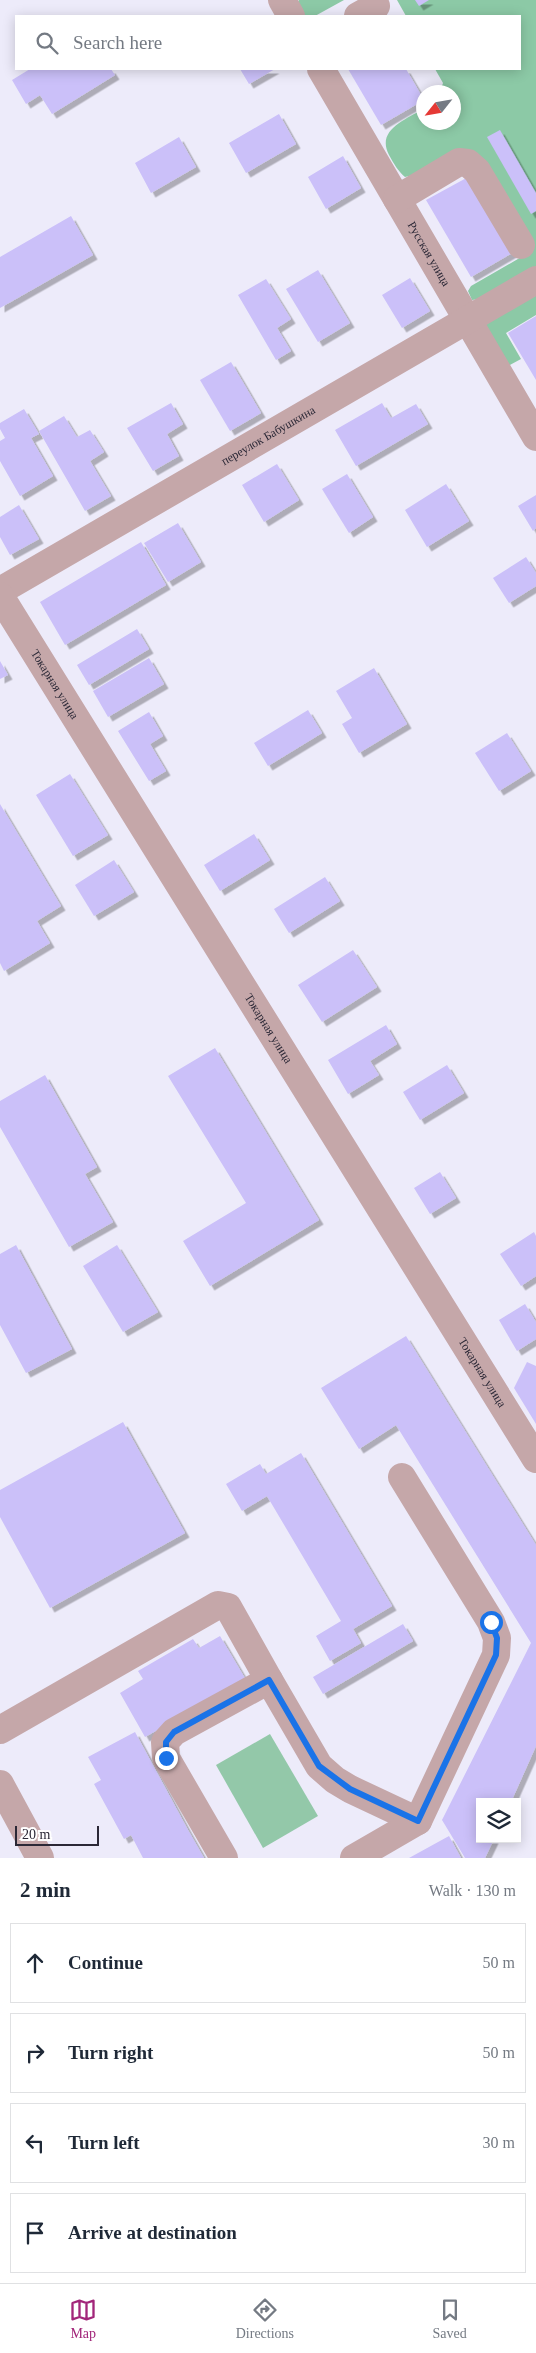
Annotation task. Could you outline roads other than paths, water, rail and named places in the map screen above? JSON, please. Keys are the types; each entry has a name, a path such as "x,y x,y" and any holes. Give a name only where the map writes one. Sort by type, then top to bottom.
{"street":[{"path":"282,0 290,15"},
{"name":"Русская улица","path":"322,70 536,438"},
{"path":"397,199 459,162 468,163 477,171 521,245"},
{"name":"переулок Бабушкина","path":"0,591 536,280"},
{"name":"Токарная улица","path":"0,596 536,1459"},
{"path":"354,1858 418,1821 496,1655 497,1638 491,1622 402,1477"},
{"path":"0,1730 218,1605 228,1606 319,1766 350,1789 418,1821"},
{"path":"224,1858 166,1758 166,1742 174,1732 269,1680"},
{"path":"0,1784 40,1858"}]}
